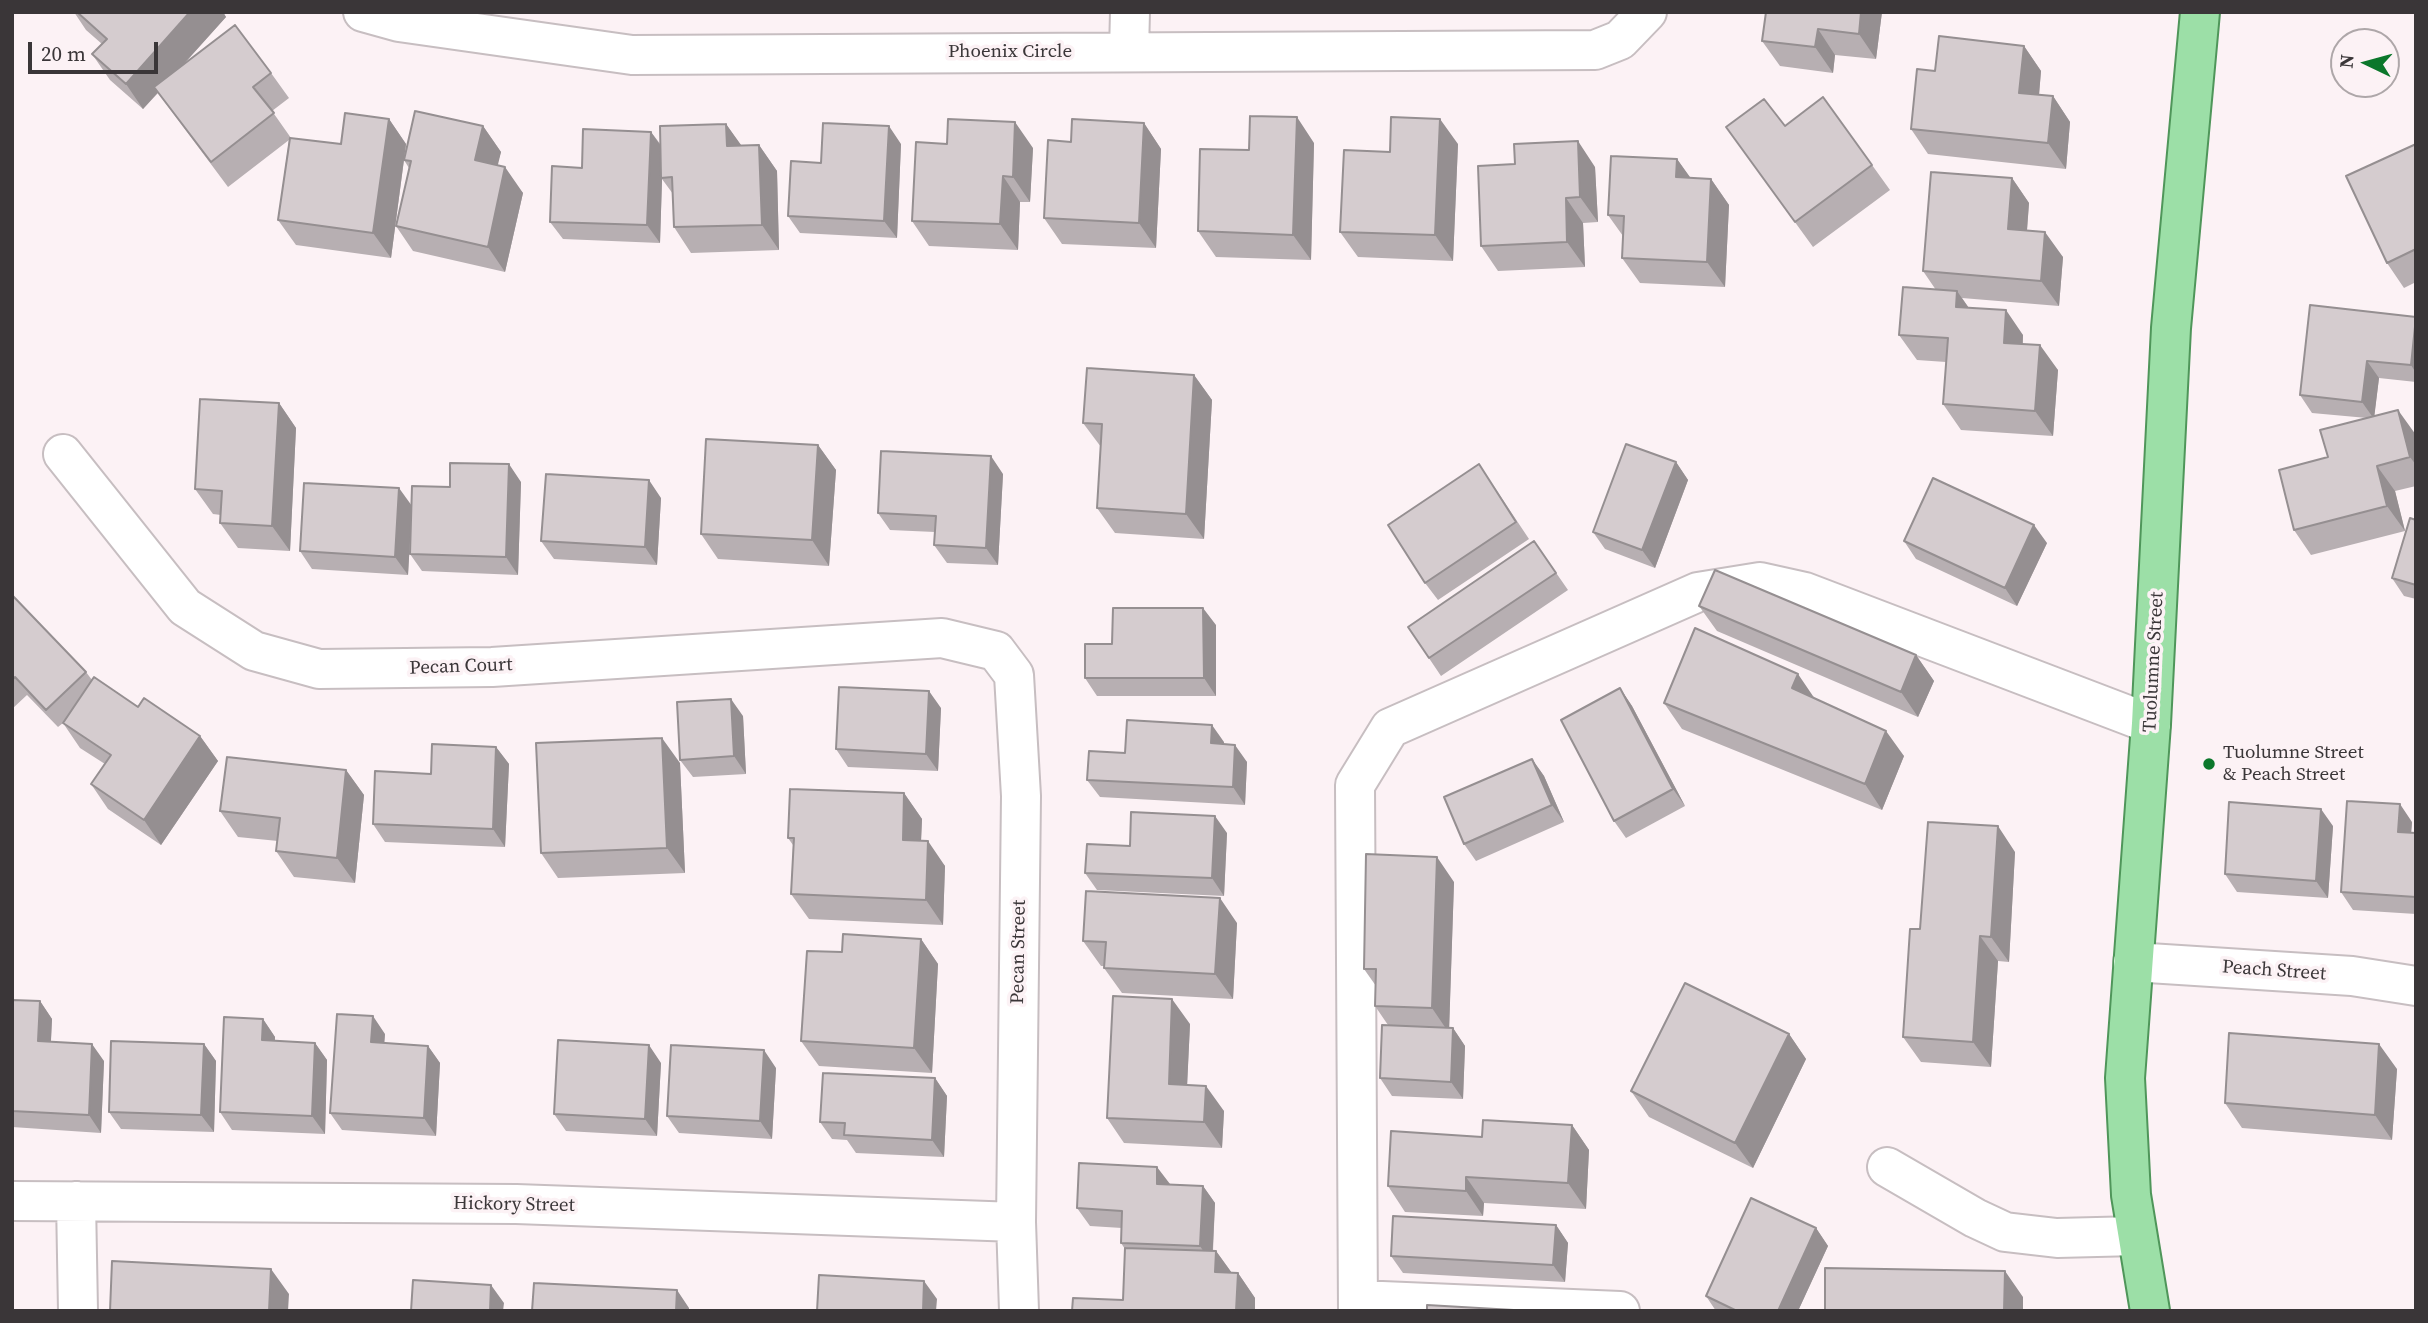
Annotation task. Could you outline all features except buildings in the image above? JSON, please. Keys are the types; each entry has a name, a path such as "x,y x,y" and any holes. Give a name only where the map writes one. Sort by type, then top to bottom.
{"main road":[{"name":"Tuolumne Street","path":"2150,1311 2131,1195 2125,1078 2151,724 2171,328 2200,12"}],"street":[{"name":"Phoenix Circle","path":"363,12 399,22 632,55 1595,50 1620,40 1647,12"},
{"path":"1129,51 1130,12"},
{"name":"Pecan Court","path":"63,454 185,607 254,651 319,669 492,667 946,639"},
{"path":"1620,1311 1358,1305 1355,785 1390,728 1698,592 1760,582 1805,593 2151,724"},
{"name":"Pecan Street","path":"946,639 996,651 1014,675 1021,796 1016,1222 1019,1311"},
{"name":"Peach Street","path":"2133,962 2352,976 2416,986"},
{"path":"1887,1167 1975,1218 2005,1231 2057,1238 2137,1236"},
{"name":"Hickory Street","path":"12,1201 516,1204 1016,1222"},
{"path":"76,1201 78,1311"}],"place":[{"name":"Tuolumne Street & Peach Street","path":"2209,764"}]}
